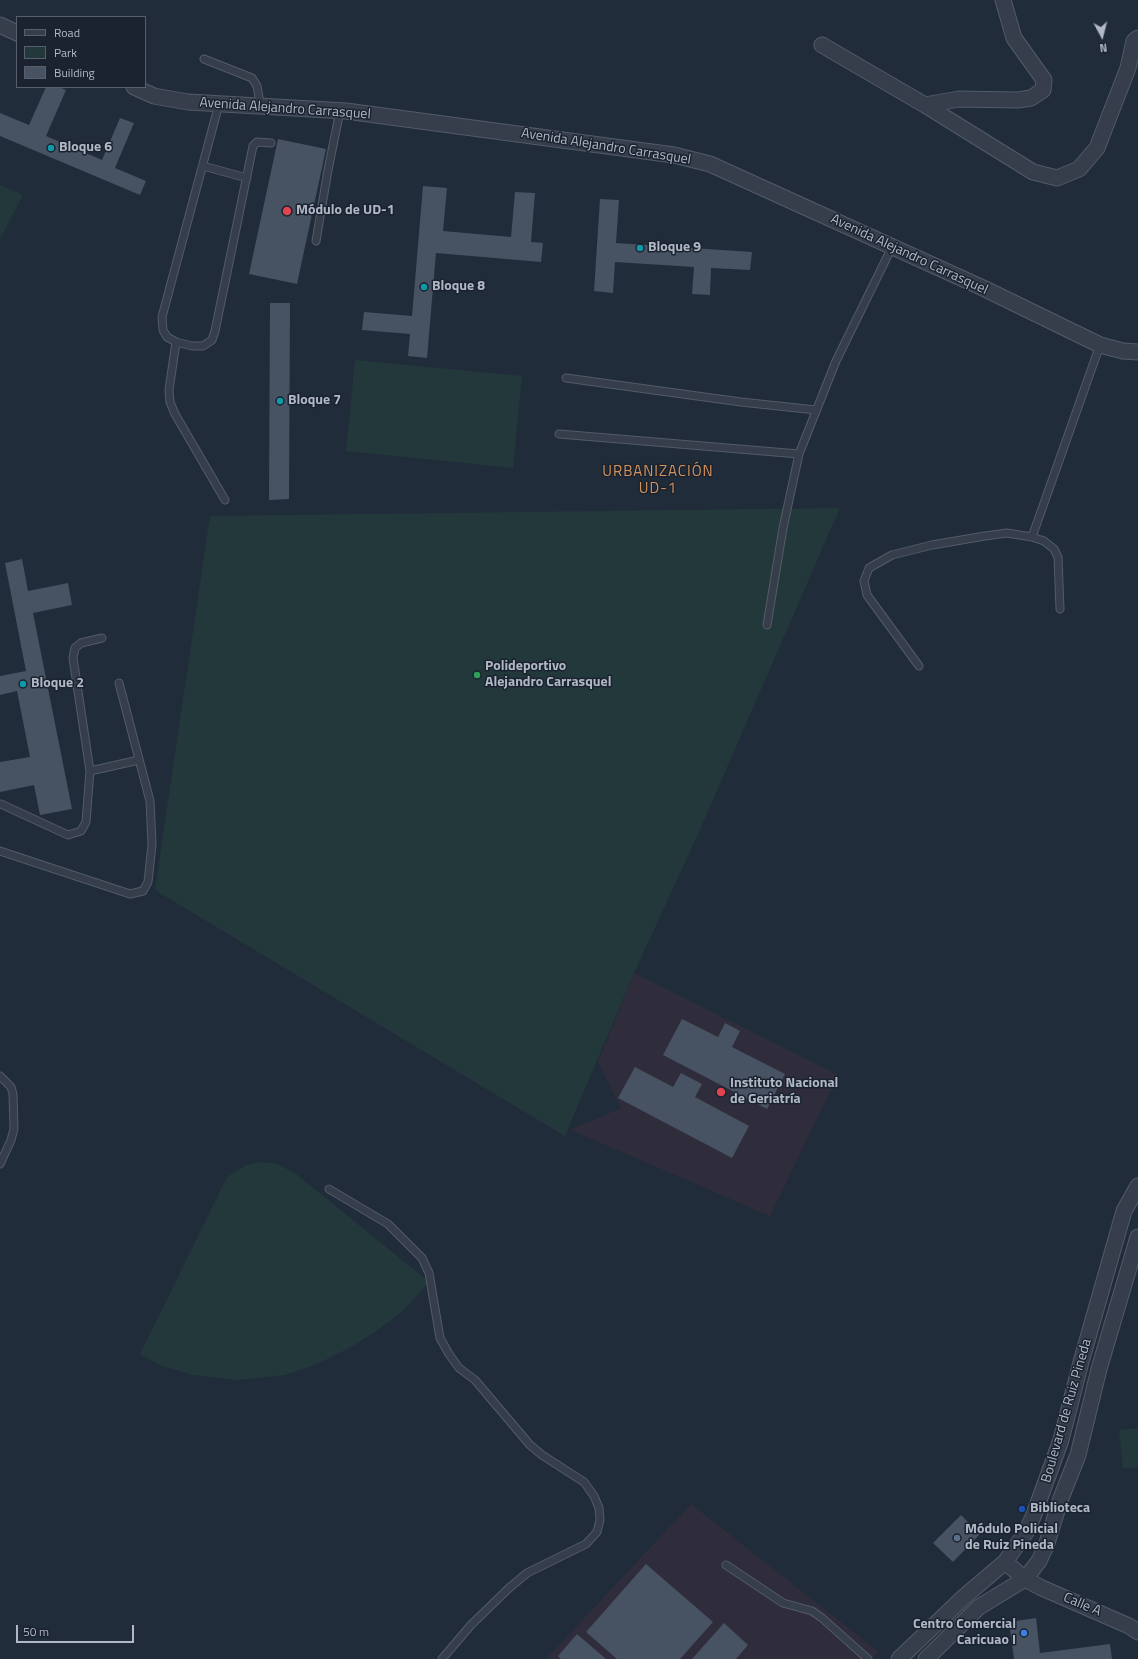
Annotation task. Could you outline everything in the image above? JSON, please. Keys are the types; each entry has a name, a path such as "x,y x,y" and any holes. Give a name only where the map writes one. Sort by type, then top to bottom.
{"street":[{"path":"925,105 959,99 1018,100 1031,98 1043,90 1044,80 1014,38 1003,0"},
{"path":"0,25 16,33"},
{"path":"822,45 925,105 1033,172 1057,178 1079,169 1098,148 1128,68 1134,41 1138,38"},
{"name":"Avenida Alejandro Carrasquel","path":"136,88 154,96 188,102 340,111 681,157 710,164 983,288 1100,345 1123,351 1138,352"},
{"name":"Boulevard de Ruiz Pineda","path":"899,1659 965,1596 1005,1562 1018,1545 1033,1517 1056,1454 1124,1211 1138,1186"},
{"name":"Boulevard de Ruiz Pineda","path":"926,1659 979,1607 1025,1579 1039,1561 1046,1546 1061,1498 1078,1455 1099,1369 1138,1237"},
{"name":"Calle A","path":"1005,1562 1025,1579 1042,1588 1129,1626 1138,1632"}],"lane":[{"path":"204,59 252,78 257,86 262,107"},
{"path":"219,104 162,317 163,330 167,337 176,342 192,346 202,346 212,340 254,146 257,142 271,143"},
{"path":"316,241 340,111"},
{"path":"203,166 247,178"},
{"path":"767,625 783,528 799,454 836,361 892,247"},
{"path":"176,342 169,390 170,402 175,414 224,500"},
{"path":"1032,537 1100,345"},
{"path":"566,378 741,402 816,410"},
{"path":"559,434 799,454"},
{"path":"919,666 867,596 864,581 869,568 892,555 932,545 1007,533 1032,537 1044,541 1054,548 1058,557 1060,609"},
{"path":"1,804 68,835 81,831 86,822 90,771 73,658 75,648 81,643 102,638"},
{"path":"0,851 130,894 143,891 148,882 152,844 150,801 119,682"},
{"path":"90,771 139,760"},
{"path":"0,1076 11,1087 13,1094 14,1128 11,1140 0,1164"},
{"path":"329,1189 388,1224 422,1258 429,1273 440,1338 449,1354 459,1368 475,1380 530,1445 542,1456 584,1482 594,1496 599,1508 600,1520 597,1532 586,1544 527,1573 508,1589 471,1625 442,1659"},
{"path":"726,1566 783,1603 812,1611 868,1659"}],"shaded area":[{"name":"Instituto Nacional de Geriatría","path":"634,973 838,1075 770,1216 571,1130 621,1108 598,1062"},
{"path":"691,1504 879,1652 872,1659 546,1659"}],"green space":[{"path":"0,185 23,195 0,239"},
{"path":"355,360 522,376 513,468 346,451"},
{"name":"Polideportivo Alejandro Carrasquel","path":"840,508 698,834 634,973 565,1136 155,890 210,516"},
{"path":"261,1162 277,1164 295,1173 429,1282 402,1312 355,1345 315,1365 285,1375 238,1380 193,1375 159,1365 140,1354 227,1177 246,1165"},
{"path":"1138,1428 1138,1467 1123,1469 1119,1430"}],"building":[{"name":"Bloque 6","path":"46,88 61,88 66,90 46,136 102,160 120,118 134,123 115,168 146,181 140,195 0,136 0,113 29,125"},
{"name":"Módulo de UD-1","path":"278,139 326,149 297,284 249,274"},
{"name":"Bloque 8","path":"423,186 447,188 443,231 511,237 515,192 535,193 531,242 543,243 541,262 436,253 427,358 408,356 410,334 362,330 364,312 412,316"},
{"name":"Bloque 9","path":"600,199 619,200 616,243 752,252 750,270 711,268 710,295 692,294 694,267 615,262 613,293 594,291"},
{"name":"Bloque 7","path":"270,303 290,303 289,499 269,500"},
{"name":"Bloque 2","path":"22,559 28,591 68,583 72,605 33,613 72,809 40,815 34,785 0,792 0,762 30,757 17,691 0,695 0,676 26,671 5,563"},
{"path":"682,1019 718,1037 725,1023 740,1031 732,1047 785,1074 767,1109 663,1055"},
{"path":"635,1067 673,1087 681,1073 702,1084 695,1097 749,1126 732,1158 618,1098"},
{"name":"Módulo Policial de Ruiz Pineda","path":"961,1515 980,1534 953,1562 933,1543"},
{"path":"646,1564 713,1622 680,1659 617,1659 586,1632"},
{"name":"Centro Comercial Caricuao I","path":"1036,1618 1040,1653 1110,1644 1112,1659 1014,1659 1009,1622"},
{"path":"724,1623 748,1645 736,1659 692,1659"},
{"path":"577,1634 606,1659 561,1659 558,1656"}],"place":[{"name":"Bloque 6","path":"51,148"},
{"name":"Módulo de UD-1","path":"287,211"},
{"name":"Bloque 9","path":"640,248"},
{"name":"Bloque 8","path":"424,287"},
{"name":"Bloque 7","path":"280,401"},
{"name":"Polideportivo Alejandro Carrasquel","path":"477,675"},
{"name":"Bloque 2","path":"23,684"},
{"name":"Instituto Nacional de Geriatría","path":"721,1092"},
{"name":"Biblioteca","path":"1022,1509"},
{"name":"Módulo Policial de Ruiz Pineda","path":"957,1538"},
{"name":"Centro Comercial Caricuao I","path":"1024,1633"}],"district":[{"name":"URBANIZACIÓN UD-1","path":"658,480"}]}
